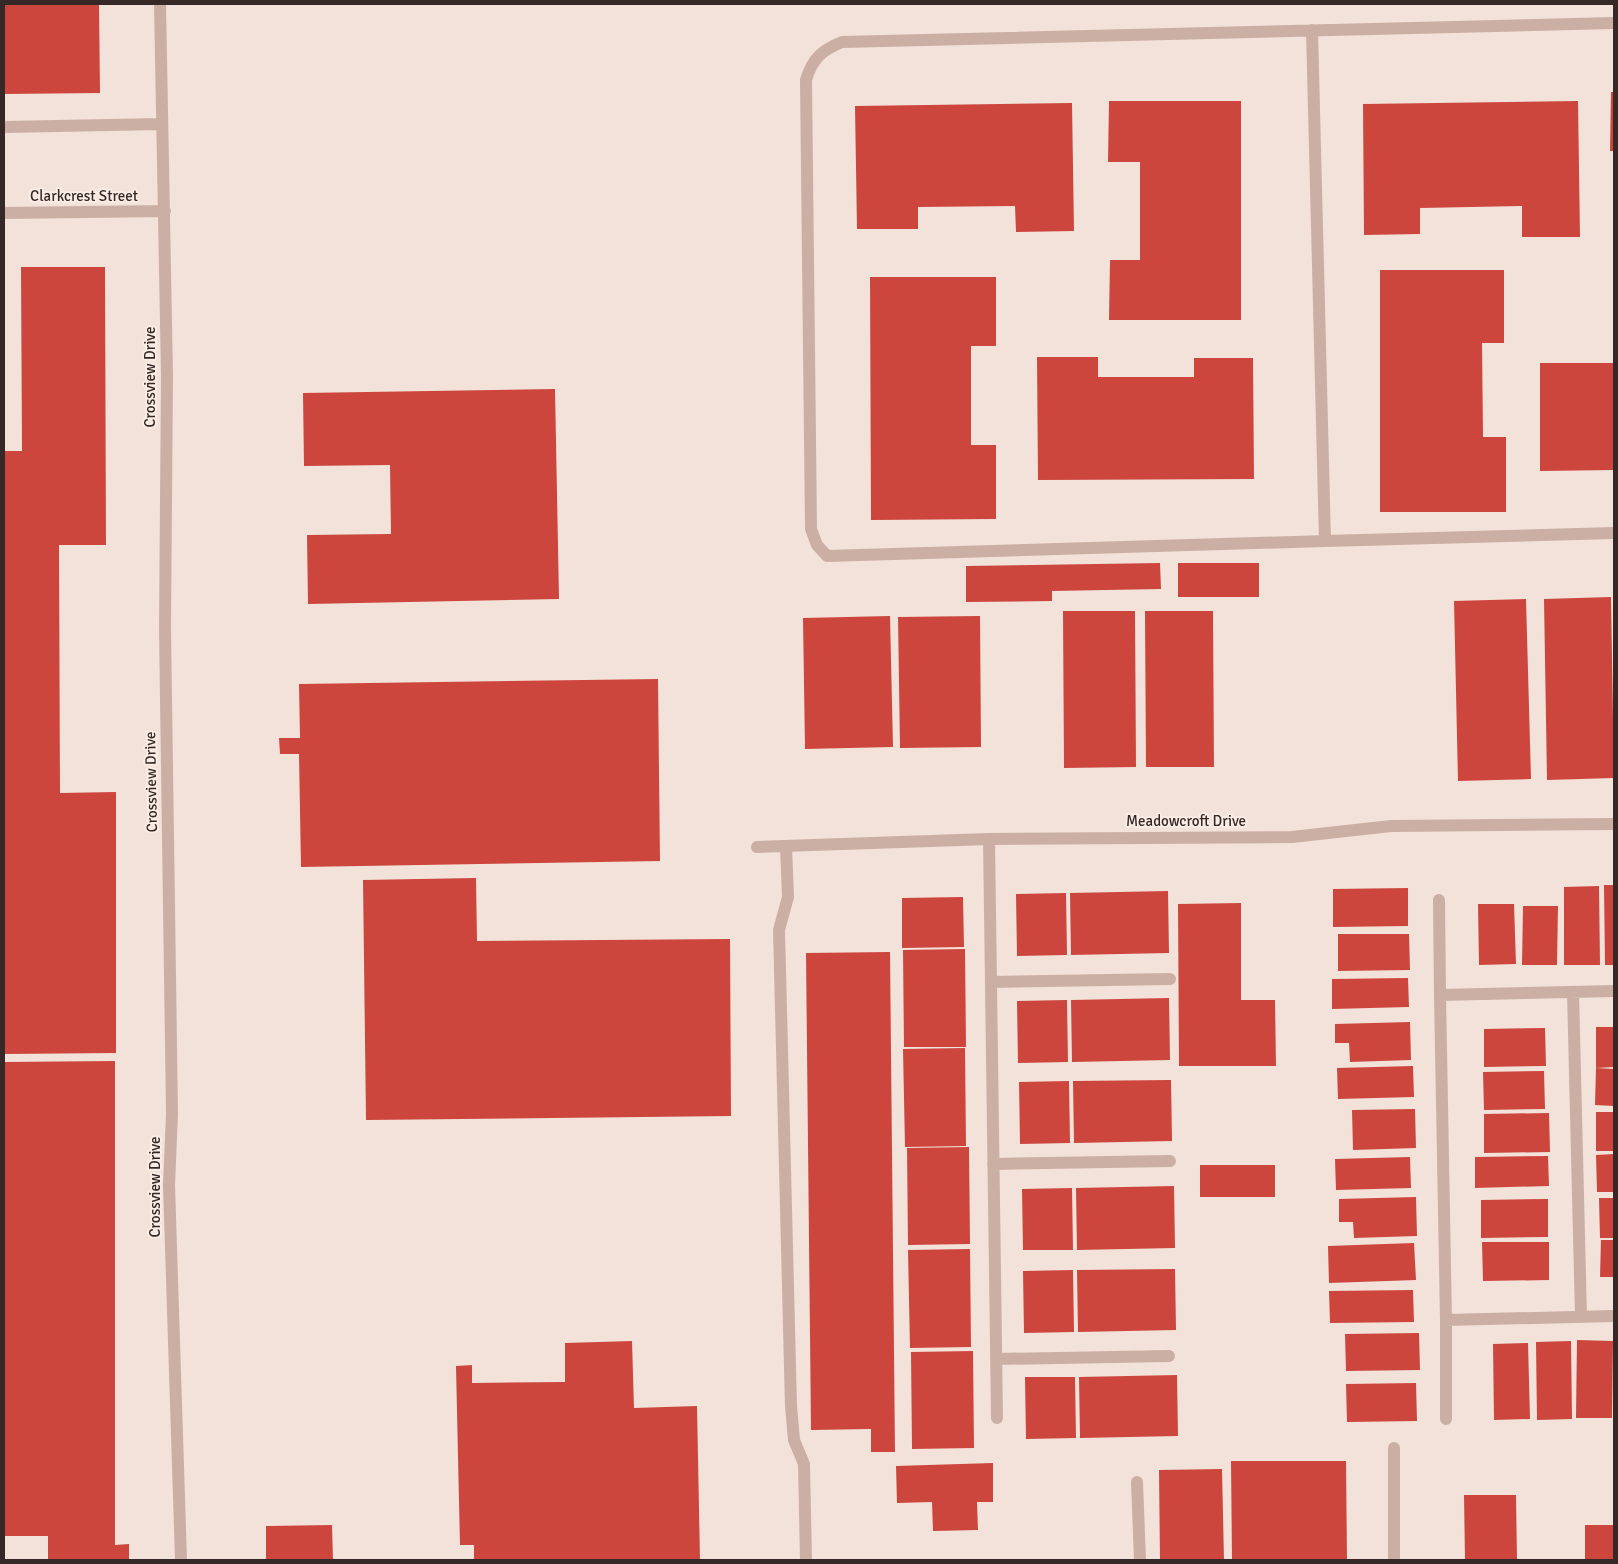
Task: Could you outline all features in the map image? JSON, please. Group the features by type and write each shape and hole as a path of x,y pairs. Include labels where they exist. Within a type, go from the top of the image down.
{"street":[{"name":"Crossview Drive","path":"160,4 167,376 165,629 172,1114 169,1185 181,1560"},
{"path":"1614,23 842,42 826,48 811,64 806,80 811,529 817,545 827,556 1614,533"},
{"path":"1312,30 1325,541"},
{"path":"4,127 162,124"},
{"name":"Clarkcrest Street","path":"4,213 165,211"},
{"name":"Meadowcroft Drive","path":"757,847 989,839 1292,837 1391,826 1614,824"},
{"path":"989,839 997,1418"},
{"path":"786,846 788,897 779,930 791,1406 794,1440 804,1464 806,1560"},
{"path":"1439,900 1446,1419"},
{"path":"991,982 1170,979"},
{"path":"1440,995 1614,991"},
{"path":"1573,992 1581,1317"},
{"path":"994,1164 1170,1161"},
{"path":"1446,1320 1614,1316"},
{"path":"996,1359 1169,1356"},
{"path":"1394,1448 1394,1560"},
{"path":"1138,1482 1140,1560"}],"building":[{"path":"4,4 99,4 100,93 4,94"},
{"path":"1611,92 1614,92 1614,151 1610,151"},
{"path":"1109,101 1241,101 1241,320 1109,320 1110,260 1140,260 1140,162 1108,162"},
{"path":"1578,101 1580,237 1522,237 1522,206 1420,208 1420,234 1364,235 1363,104"},
{"path":"1072,103 1074,231 1016,232 1015,206 918,207 918,229 857,229 855,106"},
{"path":"21,267 105,267 106,545 59,545 60,793 116,792 116,1053 4,1054 4,451 22,451"},
{"path":"1380,270 1504,270 1504,343 1482,343 1483,437 1506,437 1506,512 1380,512"},
{"path":"870,277 996,277 996,346 971,346 971,445 996,445 996,519 871,520"},
{"path":"1037,357 1098,357 1098,377 1194,377 1194,358 1253,358 1254,479 1038,480"},
{"path":"1540,363 1614,363 1614,470 1540,471"},
{"path":"555,389 559,599 308,604 307,535 391,534 390,465 304,466 303,393"},
{"path":"1160,563 1161,589 1052,591 1052,601 966,602 966,566"},
{"path":"1178,563 1259,563 1259,597 1178,597"},
{"path":"1611,597 1614,778 1547,780 1544,599"},
{"path":"1526,599 1531,779 1458,781 1454,601"},
{"path":"1063,611 1135,611 1136,767 1064,768"},
{"path":"1145,611 1213,611 1214,767 1146,767"},
{"path":"890,616 893,747 805,749 803,618"},
{"path":"980,616 981,747 900,748 898,617"},
{"path":"658,679 660,861 301,867 299,754 280,754 279,738 300,738 299,684"},
{"path":"476,878 477,941 730,939 731,1116 366,1120 363,880"},
{"path":"1604,885 1614,885 1614,965 1605,965"},
{"path":"1599,886 1600,965 1564,965 1564,887"},
{"path":"1408,888 1408,926 1333,927 1333,889"},
{"path":"1168,891 1169,953 1071,955 1070,893"},
{"path":"1066,893 1067,955 1017,956 1016,894"},
{"path":"963,897 964,947 902,948 902,898"},
{"path":"1241,903 1241,1000 1275,1000 1276,1066 1179,1066 1178,904"},
{"path":"1478,904 1514,904 1516,964 1479,965"},
{"path":"1523,906 1558,906 1557,965 1522,965"},
{"path":"1338,934 1409,934 1410,970 1338,971"},
{"path":"965,949 966,1047 904,1047 903,950"},
{"path":"890,952 895,1452 871,1452 871,1429 811,1430 806,953"},
{"path":"1408,978 1409,1007 1332,1009 1332,979"},
{"path":"1169,998 1170,1060 1072,1062 1071,1000"},
{"path":"1067,1000 1068,1062 1018,1063 1017,1001"},
{"path":"1410,1022 1411,1060 1350,1062 1349,1043 1335,1043 1335,1024"},
{"path":"1596,1027 1614,1027 1614,1067 1596,1068"},
{"path":"1545,1028 1546,1066 1484,1067 1484,1029"},
{"path":"965,1048 966,1146 905,1147 903,1049"},
{"path":"115,1061 115,1545 129,1544 129,1560 48,1560 48,1536 4,1536 4,1062"},
{"path":"1413,1066 1414,1097 1338,1099 1337,1068"},
{"path":"1596,1068 1614,1069 1614,1106 1595,1105"},
{"path":"1544,1071 1545,1109 1484,1110 1483,1072"},
{"path":"1171,1080 1172,1141 1074,1143 1073,1081"},
{"path":"1069,1081 1070,1143 1020,1144 1019,1082"},
{"path":"1415,1109 1416,1148 1353,1150 1352,1110"},
{"path":"1596,1112 1614,1112 1614,1151 1596,1151"},
{"path":"1549,1113 1550,1152 1484,1153 1484,1114"},
{"path":"969,1147 970,1244 908,1245 907,1148"},
{"path":"1614,1154 1614,1192 1597,1192 1596,1155"},
{"path":"1548,1156 1549,1186 1475,1188 1475,1157"},
{"path":"1410,1157 1411,1188 1336,1190 1335,1159"},
{"path":"1200,1165 1275,1165 1275,1197 1200,1197"},
{"path":"1174,1186 1175,1248 1077,1250 1076,1188"},
{"path":"1072,1188 1073,1250 1023,1250 1022,1189"},
{"path":"1416,1197 1417,1236 1354,1238 1353,1222 1339,1222 1339,1199"},
{"path":"1599,1198 1614,1198 1614,1238 1600,1238"},
{"path":"1548,1199 1548,1237 1481,1238 1481,1200"},
{"path":"1601,1240 1614,1240 1614,1277 1600,1277"},
{"path":"1482,1242 1549,1242 1549,1280 1483,1281"},
{"path":"1414,1243 1416,1280 1329,1283 1328,1246"},
{"path":"970,1249 971,1347 910,1348 908,1250"},
{"path":"1175,1269 1176,1330 1078,1332 1077,1270"},
{"path":"1073,1270 1074,1332 1024,1333 1023,1271"},
{"path":"1413,1290 1414,1322 1330,1323 1329,1291"},
{"path":"1419,1333 1420,1370 1346,1371 1345,1334"},
{"path":"1577,1340 1613,1341 1612,1418 1576,1418"},
{"path":"632,1341 634,1408 697,1406 700,1560 474,1560 474,1545 460,1545 456,1366 472,1365 472,1383 565,1382 565,1343"},
{"path":"1571,1341 1572,1419 1537,1420 1536,1342"},
{"path":"1528,1343 1530,1419 1494,1420 1493,1344"},
{"path":"973,1351 974,1448 912,1449 911,1352"},
{"path":"1177,1375 1178,1436 1080,1438 1079,1377"},
{"path":"1025,1377 1075,1377 1076,1438 1026,1439"},
{"path":"1416,1383 1417,1421 1347,1422 1346,1384"},
{"path":"1231,1461 1346,1461 1347,1560 1232,1560"},
{"path":"993,1463 993,1502 977,1502 978,1530 933,1531 932,1502 897,1503 896,1466"},
{"path":"1222,1469 1224,1560 1160,1560 1159,1470"},
{"path":"1464,1495 1516,1495 1517,1560 1465,1560"},
{"path":"332,1525 333,1560 266,1560 266,1526"},
{"path":"1585,1525 1614,1525 1614,1560 1585,1560"}]}
